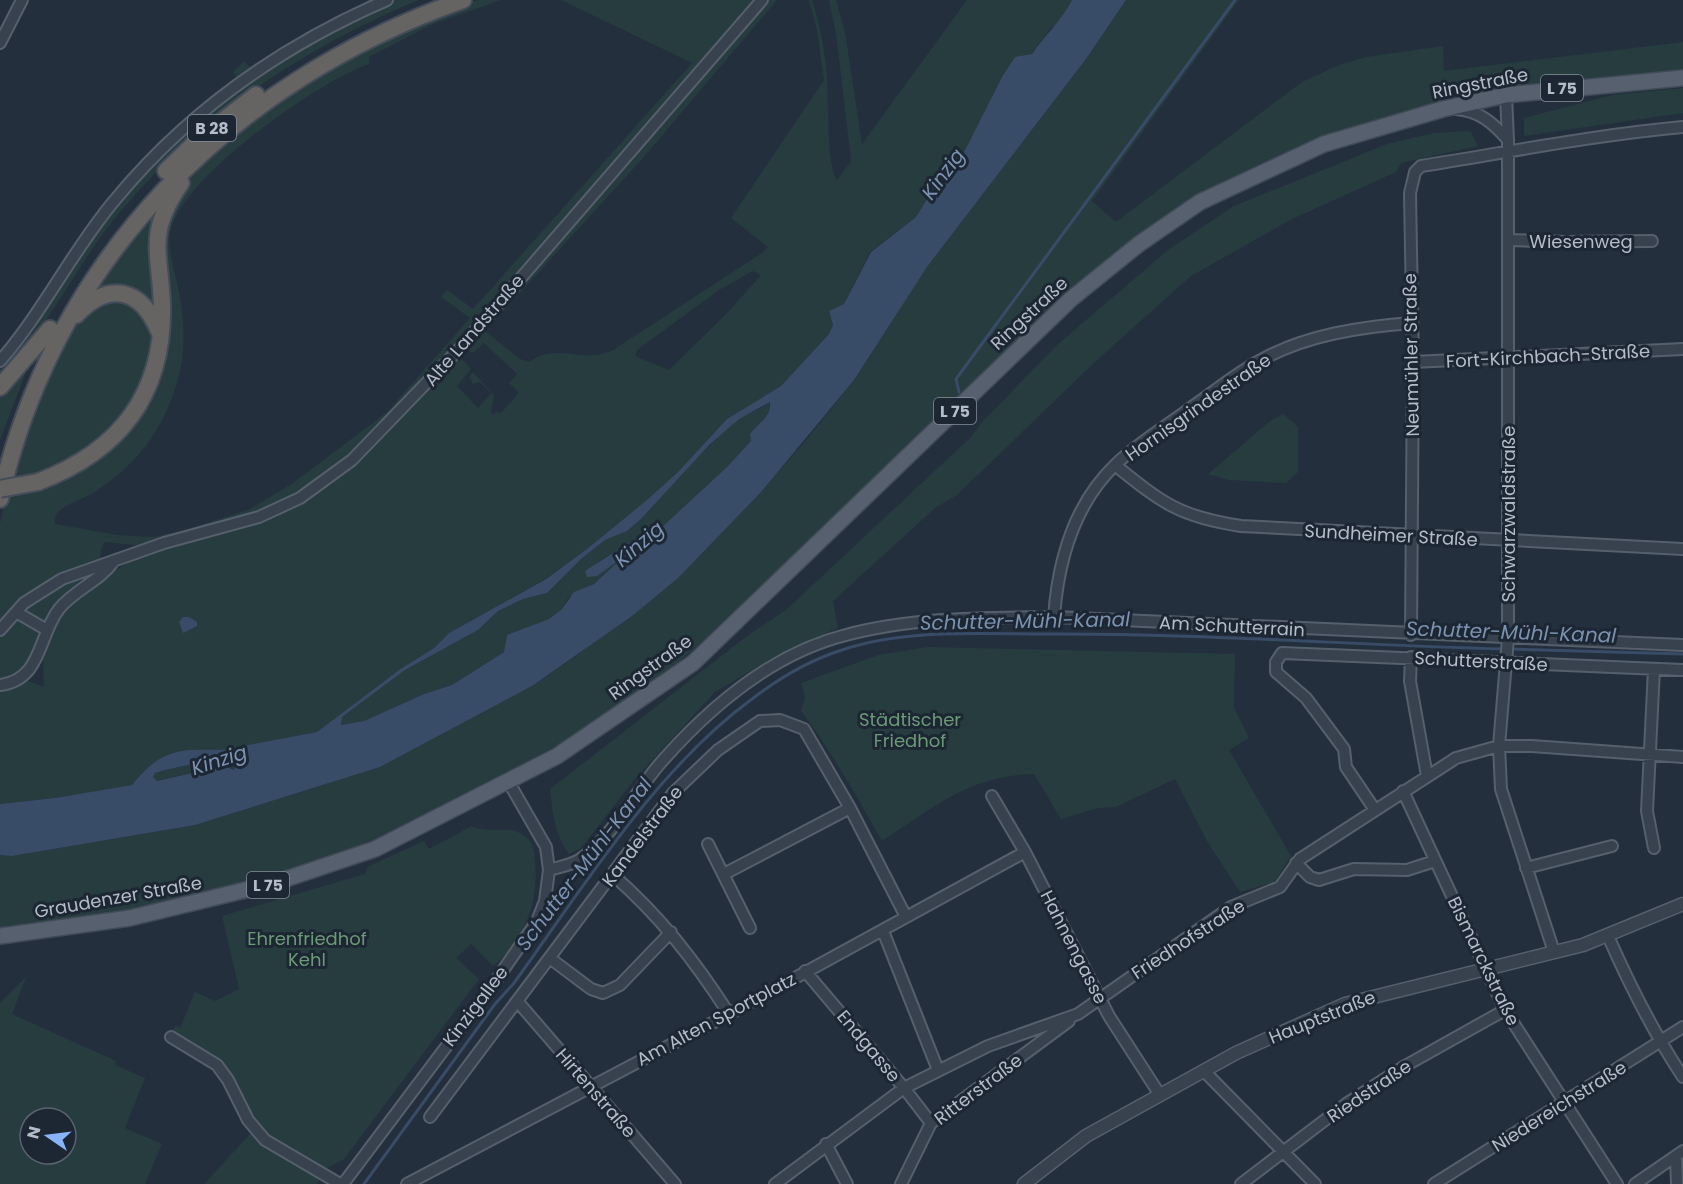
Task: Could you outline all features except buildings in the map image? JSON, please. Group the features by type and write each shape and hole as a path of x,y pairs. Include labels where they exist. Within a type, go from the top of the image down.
{"highway":[{"name":"B 28","path":"0,457 18,402 50,329 108,239 158,180 198,140 232,112 291,70 365,30 437,0"},
{"name":"B 28","path":"0,499 23,418 42,371 104,262 141,214 211,144 296,80 371,39 463,0"},
{"path":"0,489 38,482 82,462 108,443 136,410 155,371 161,335 162,305 156,242 161,218 182,180 211,144"},
{"path":"73,316 99,296 110,293 127,294 147,307 161,335"},
{"path":"0,387 50,329"}],"main road":[{"name":"Ringstraße","path":"508,782 557,756 693,663 1043,326 1139,244 1200,202 1289,158 1380,126 1443,109 1506,95 1683,78"},
{"name":"Graudenzer Straße","path":"0,936 140,916 274,883 375,849 508,782"}],"street":[{"path":"0,44 22,0"},
{"path":"0,361 19,338 113,201 153,157 198,115 271,59 348,17 387,0"},
{"name":"Alte Landstraße","path":"0,630 37,592 62,579 165,542 259,517 300,498 352,460 461,347 762,0"},
{"name":"Schwarzwaldstraße","path":"1506,95 1509,240 1508,641 1499,746 1504,805 1554,952"},
{"path":"1443,109 1467,110 1485,117 1508,140"},
{"name":"Neumühler Straße","path":"1411,635 1413,362 1410,193 1415,172 1421,166 1508,153 1561,141 1683,127"},
{"name":"Wiesenweg","path":"1509,240 1566,243 1652,241"},
{"name":"Hornisgrindestraße","path":"1054,617 1059,573 1071,534 1099,484 1115,465 1137,446 1260,360 1322,337 1378,325 1411,322"},
{"name":"Fort-Kirchbach-Straße","path":"1413,362 1683,349"},
{"name":"Sundheimer Straße","path":"1115,465 1156,497 1195,518 1266,529 1683,549"},
{"path":"0,685 19,679 33,665 59,608 115,561"},
{"path":"16,612 47,630"},
{"name":"Am Schutterrain","path":"549,870 577,861 593,850 663,759 726,697 799,653 845,635 904,624 960,619 1054,617 1508,641 1683,645"},
{"name":"Schutterstraße","path":"1375,810 1346,767 1344,749 1306,698 1276,672 1276,662 1286,652 1507,659 1683,670"},
{"path":"1411,657 1410,681 1427,776"},
{"path":"1654,669 1647,812 1654,848"},
{"name":"Kandelstraße","path":"430,1117 683,782 718,750 760,721 780,720 804,729 850,808 905,915"},
{"name":"Friedhofstraße","path":"775,1184 904,1088 988,1046 1078,1014 1231,907 1280,887 1296,863 1456,758 1499,746 1532,746 1683,757"},
{"name":"Kinzigallee","path":"171,1037 217,1065 228,1080 248,1120 266,1140 341,1184 526,938 545,901 549,870 543,839 508,782"},
{"name":"Bismarckstraße","path":"1403,791 1505,1010 1617,1184"},
{"name":"Hahnengasse","path":"992,796 1024,852 1109,1016 1160,1095"},
{"path":"724,874 850,808"},
{"path":"708,844 750,928"},
{"path":"1526,868 1612,846"},
{"name":"Am Alten Sportplatz","path":"407,1184 729,1014 883,931 905,915 1024,852"},
{"path":"1296,863 1310,877 1319,880 1354,868 1407,870 1435,861"},
{"path":"613,875 671,932 698,966 729,1014"},
{"name":"Hauptstraße","path":"1024,1184 1076,1142 1236,1053 1345,1004 1554,952 1608,936 1683,904"},
{"path":"883,931 938,1070"},
{"path":"550,959 591,989 603,993 620,985 671,932"},
{"path":"1608,936 1629,984 1659,1042 1683,1077"},
{"name":"Endgasse","path":"805,971 931,1123"},
{"name":"Hirtenstraße","path":"518,1002 675,1184"},
{"name":"Riedstraße","path":"1241,1184 1346,1104 1405,1066 1505,1010"},
{"name":"Ritterstraße","path":"901,1184 931,1123 1078,1014"},
{"name":"Niedereichstraße","path":"1434,1184 1683,1027"},
{"path":"1204,1071 1282,1154 1315,1184"},
{"path":"826,1144 847,1184"},
{"path":"1635,1184 1679,1154"},
{"path":"1677,1184 1679,1154"}],"green space":[{"path":"389,0 419,0 374,20 287,68 247,95 171,157 105,231 40,329 0,379 0,362 77,252 154,158 240,82 233,72 244,61 255,71"},
{"path":"478,0 501,0 431,25 369,57 369,64 318,90 253,135 197,187 179,212 170,234 184,341 180,374 168,407 154,434 132,462 95,492 59,511 55,524 117,535 152,537 182,531 250,509 293,483 387,412 470,318 441,297 447,290 473,309 692,63 561,0 777,0 643,158 485,331 520,359 529,362 550,353 591,355 613,350 768,247 731,218 824,80 817,30 809,0 812,0 815,9 823,48 827,78 831,160 837,180 851,161 836,33 829,0 836,0 845,32 862,144 967,0 1072,0 1062,19 1050,29 1031,54 1002,77 960,160 938,181 916,217 870,252 844,304 829,311 833,325 829,334 781,386 727,419 678,472 587,549 545,579 449,633 434,648 396,672 317,732 242,746 241,749 181,751 157,760 133,785 55,798 0,804 0,523 6,495 72,475 153,388 164,229 183,187 191,178 231,136 296,86 440,13","holes":["753,271 761,275 729,311 669,370 635,356 637,350 719,290","484,343 517,374 509,383 519,393 500,414 496,411 494,415 491,413 494,395 473,372 469,377 473,384 480,382 491,393 478,408 457,386 471,369 456,353 461,347 473,353","105,542 152,547 103,578 100,559","32,656 43,656 44,687 23,679"]},
{"path":"1126,0 1239,0 1092,201 1116,222 1302,82 1339,65 1366,57 1443,46 1444,71 1683,42 1683,71 1560,80 1469,94 1348,130 1145,235 739,611 659,678 560,744 367,845 233,889 153,908 0,929 0,855 12,856 195,825 380,767 532,686 580,653 762,491 806,440 854,380 927,267 1086,59"},
{"path":"1683,88 1683,113 1524,136 1524,118 1612,95"},
{"path":"1471,132 1478,146 1401,163 1396,172 1290,220 1191,276 1096,361 957,495 935,508 833,601 838,628 769,660 715,692 634,780 581,848 569,854 557,831 550,789 747,636 786,610 971,437 983,421 1058,344 1168,250 1234,206 1387,144 1434,133"},
{"path":"153,216 149,246 158,318 149,302 94,293 107,267"},
{"path":"110,299 137,306 151,330 150,354 141,383 120,419 84,454 50,472 10,481 43,392 68,337 78,320"},
{"path":"28,367 0,440 0,393"},
{"path":"770,402 766,416 750,434 751,441 727,467 662,527 636,538 598,562 627,553 594,584 568,598 562,609 549,619 507,635 504,652 452,685 424,694 364,721 341,725 342,717 405,670 478,630 498,611 523,599 547,593 581,559 605,540 627,531 640,520 699,456 737,420"},
{"path":"1283,414 1298,427 1298,472 1286,483 1228,480 1208,474 1270,421"},
{"name":"Städtischer Friedhof","path":"928,647 1235,654 1234,708 1249,738 1229,750 1291,856 1275,882 1240,892 1207,841 1175,779 1116,807 1098,808 1061,819 1034,774 1011,776 971,787 953,796 882,841 854,791 801,711 805,697 801,683 878,655"},
{"path":"230,756 237,762 234,770 223,766 156,781 153,777 155,773 165,770"},
{"name":"Ehrenfriedhof Kehl","path":"472,826 485,830 505,829 519,832 528,838 533,846 535,889 528,918 514,945 493,966 471,944 456,958 479,979 344,1159 326,1169 317,1184 204,1184 251,1133 214,1067 169,1040 175,1026 180,1028 195,992 215,1001 239,989 222,916 365,874 367,867 424,841 429,849"},
{"path":"26,977 12,1014 116,1061 115,1065 145,1078 125,1128 162,1144 145,1184 0,1184 0,1003"}],"water":[{"name":"Kinzig","path":"1072,0 1126,0 1086,59 927,267 854,380 762,491 678,578 632,616 532,686 380,767 195,825 12,856 0,855 0,804 55,798 132,785 145,770 157,761 180,751 241,749 242,746 317,732 399,670 434,648 449,633 546,579 587,549 678,472 727,419 781,386 829,334 833,325 829,311 844,304 871,252 916,217 938,181 960,160 1002,77 1015,57 1032,54","holes":["770,402 766,417 750,434 751,441 727,467 662,527 636,538 585,571 587,577 597,576 622,558 594,584 574,592 562,609 549,619 507,635 504,652 452,685 424,694 364,721 341,725 342,717 405,670 478,630 498,611 523,599 547,593 581,559 605,540 627,531 640,520 709,445 739,419","230,756 237,762 234,770 223,766 157,781 153,777 155,773 165,770"]},
{"path":"183,617 189,617 197,622 197,626 183,633 179,622"}],"waterway":[{"path":"959,392 956,379 1235,0"},
{"name":"Schutter-Mühl-Kanal","path":"364,1184 495,1004 514,983 594,870 653,795 717,727 773,684 818,659 866,643 940,634 1157,635 1504,649"},
{"name":"Schutter-Mühl-Kanal","path":"1511,649 1683,654"}]}
